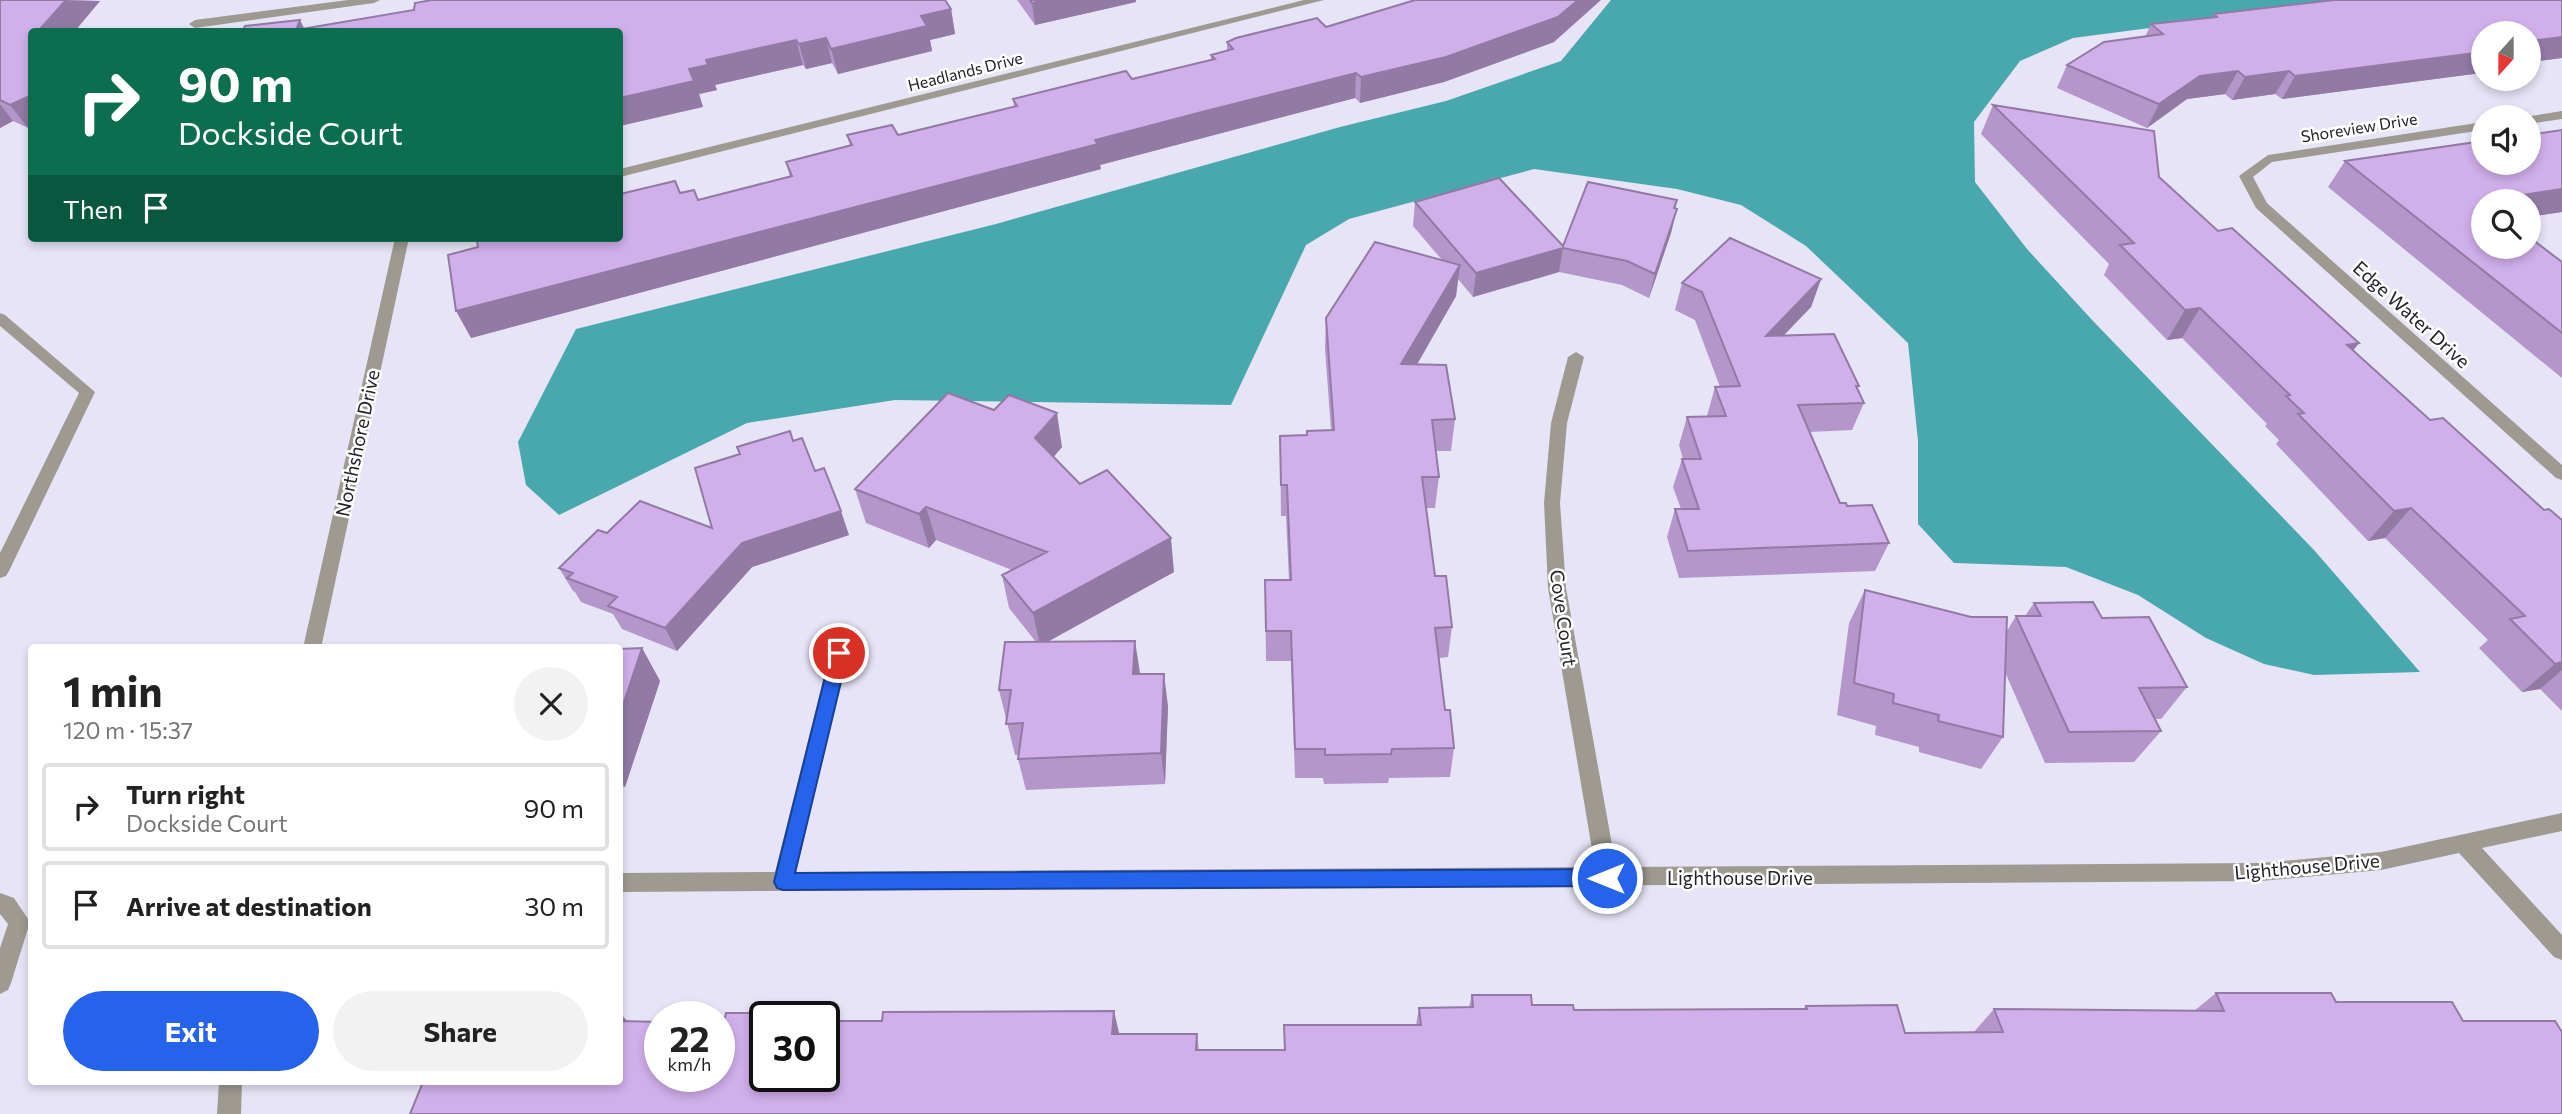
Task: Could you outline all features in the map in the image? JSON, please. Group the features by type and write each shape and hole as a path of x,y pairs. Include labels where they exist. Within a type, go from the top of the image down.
{"street":[{"path":"195,24 374,0"},
{"name":"Headlands Drive","path":"623,172 1318,0"},
{"path":"2541,118 2562,115"},
{"name":"Shoreview Drive","path":"2246,176 2268,159 2471,128"},
{"name":"Edge Water Drive","path":"2246,176 2261,205 2562,474"},
{"name":"Northshore Drive","path":"313,644 401,242"},
{"path":"0,318 87,392 0,571"},
{"name":"Cove Court","path":"1576,357 1559,423 1552,503 1554,539 1557,588 1607,878"},
{"path":"783,882 839,653"},
{"name":"Lighthouse Drive","path":"623,883 2261,873 2381,861 2562,822"},
{"path":"2465,845 2562,950"},
{"path":"0,903 6,905 19,922 0,983"},
{"path":"229,1114 231,1085"}],"shaded area":[{"path":"1611,0 2365,0 2073,38 2020,61 1974,122 1975,182 2027,249 2314,550 2420,672 2314,675 2264,664 2206,638 2138,595 2066,567 1954,563 1918,524 1918,441 1908,343 1806,246 1741,205 1677,189 1534,169 1349,219 1306,245 1231,405 895,400 747,423 559,515 526,485 518,442 576,329 996,224 1340,127 1446,101 1561,61"}],"building":[{"path":"0,0 66,0 41,28 28,28 28,97 10,105 0,100"},
{"path":"432,0 945,0 951,9 921,16 927,26 831,49 826,38 799,44 796,40 706,60 708,65 689,69 694,81 623,97 623,28 308,28 414,10 415,3"},
{"path":"1415,0 1578,0 1558,17 1446,57 1361,77 1356,73 1202,112 1095,140 1098,144 456,311 448,255 478,247 477,242 623,242 623,193 675,181 680,193 694,190 698,200 792,176 786,162 852,145 847,135 892,125 898,135 1017,106 1013,99 1126,71 1132,79 1215,59 1211,55 1233,49 1227,42 1236,38 1317,18 1326,27"},
{"path":"2334,0 2562,0 2562,37 2541,40 2541,21 2471,21 2471,54 2295,76 2289,71 2245,77 2238,71 2200,76 2159,104 2067,65 2104,42 2163,34 2151,24 2217,17 2214,14"},
{"path":"300,20 297,28 244,28 245,26"},
{"path":"1993,105 2154,131 2159,177 2218,231 2232,228 2359,343 2347,345 2430,420 2443,418 2544,510 2549,509 2562,520 2562,662 2555,664 2510,619 2525,616 2411,508 2394,511 2298,414 2304,413 2286,396 2290,395 2200,308 2185,310 2120,245 2134,243"},
{"path":"2562,130 2562,189 2541,192 2541,189 2471,189 2471,259 2541,259 2541,246 2562,262 2562,333 2345,161 2471,143 2471,175 2541,175 2541,133"},
{"path":"1499,178 1563,246 1588,182 1677,200 1674,208 1677,209 1655,274 1627,261 1563,248 1476,273 1415,202"},
{"path":"1730,238 1821,279 1766,336 1834,334 1859,386 1856,386 1864,403 1798,405 1840,503 1846,503 1847,506 1872,505 1889,543 1688,551 1675,509 1699,509 1682,459 1701,459 1687,417 1726,416 1715,387 1740,386 1702,292 1682,283"},
{"path":"1375,242 1460,265 1401,364 1446,365 1455,419 1432,420 1439,477 1422,477 1435,576 1446,576 1452,627 1435,628 1445,710 1450,710 1454,748 1392,749 1391,754 1325,755 1325,749 1295,749 1291,631 1266,631 1265,580 1291,580 1287,485 1281,485 1280,436 1334,430 1326,318"},
{"path":"948,393 994,410 1009,395 1057,413 1035,438 1080,484 1107,470 1171,538 1033,613 1002,575 1047,552 926,507 919,514 855,489"},
{"path":"790,431 793,441 802,438 815,471 824,468 841,511 742,543 665,628 608,606 617,597 567,578 573,573 559,568 598,530 607,533 640,501 712,528 695,468 740,454 737,447"},
{"path":"1865,590 1971,617 2007,617 2003,737 1938,721 1939,715 1893,703 1894,694 1854,683"},
{"path":"2093,602 2102,618 2149,617 2187,687 2139,688 2161,731 2069,732 2016,616 2041,616 2034,603"},
{"path":"1135,641 1133,674 1164,674 1161,753 1018,759 1023,723 1006,724 1011,690 999,690 1005,642"},
{"path":"642,648 623,705 623,649"},
{"path":"2216,993 2331,993 2336,1002 2452,1002 2463,1021 2555,1021 2562,1032 2562,1114 410,1114 422,1085 623,1085 623,1021 644,1022 644,1092 735,1092 735,1013 749,1013 749,1092 840,1092 840,1021 882,1021 883,1012 1114,1011 1112,1034 1197,1034 1196,1050 1285,1050 1284,1025 1421,1025 1419,1008 1473,1007 1472,995 1531,995 1532,1005 1573,1005 1574,1010 1807,1009 1806,1006 1897,1005 1905,1033 2003,1032 1994,1009 2224,1011"}],"route":[{"path":"839,653 783,882 1607,878"}]}
